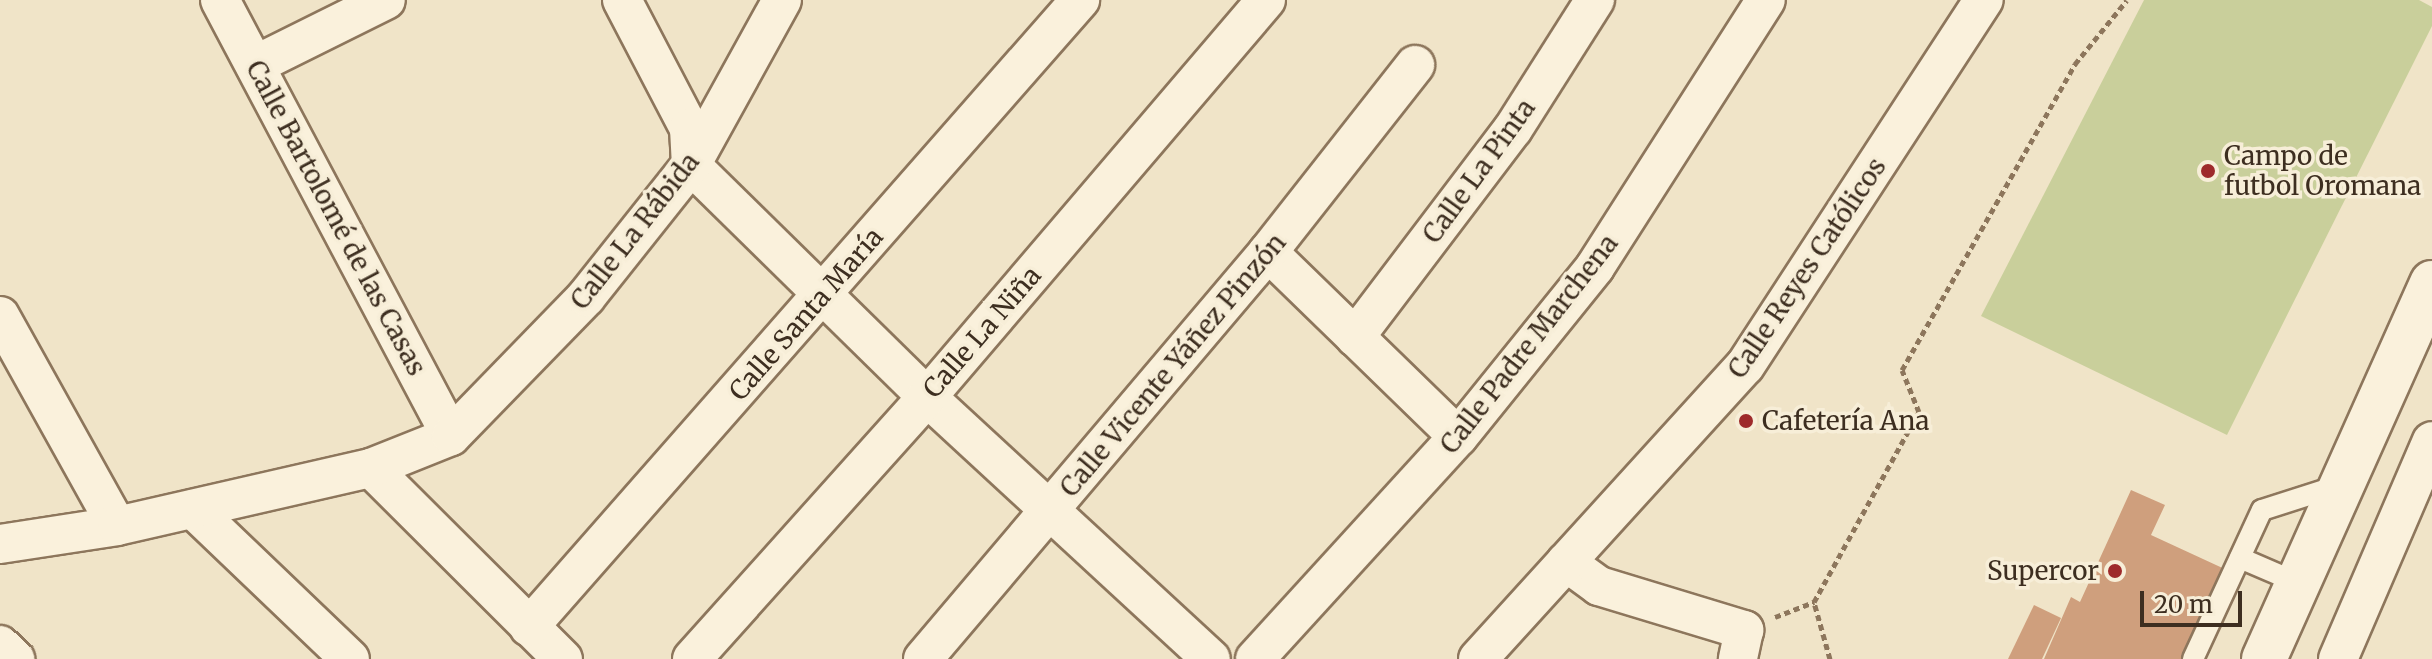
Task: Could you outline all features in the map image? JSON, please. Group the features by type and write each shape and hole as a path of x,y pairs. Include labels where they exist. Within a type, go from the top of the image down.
{"street":[{"name":"Calle Bartolomé de las Casas","path":"220,0 451,436"},
{"path":"255,65 386,0"},
{"path":"622,0 689,128 691,165 927,397 1211,659"},
{"name":"Calle La Rábida","path":"451,436 586,297 691,165 782,0"},
{"name":"Calle Santa María","path":"529,627 825,294 1080,0"},
{"name":"Calle La Niña","path":"692,659 927,397 1266,0"},
{"name":"Calle La Pinta","path":"1355,337 1513,129 1595,0"},
{"name":"Calle Padre Marchena","path":"1255,659 1458,437 1595,267 1766,0"},
{"name":"Calle Reyes Católicos","path":"1478,659 1745,366 1978,2"},
{"name":"Calle Vicente Yáñez Pinzón","path":"923,659 1268,252 1415,65"},
{"path":"1268,252 1458,437"},
{"path":"2264,659 2432,283"},
{"path":"0,316 117,526"},
{"path":"0,544 117,526 371,468 451,436"},
{"path":"2338,659 2432,441"},
{"path":"371,468 563,659"},
{"path":"193,509 350,659"},
{"path":"1566,562 1599,586 1741,644"},
{"path":"0,645 15,659"}],"lane":[{"path":"2193,659 2262,510 2343,484"},
{"path":"2240,558 2298,583"}],"path":[{"path":"1830,659 1814,602 1919,412 1902,370 2075,64 2127,0"}],"green space":[{"name":"Campo de futbol Oromana","path":"2144,0 2419,0 2432,7 2432,26 2227,435 1981,316"}],"building":[{"path":"2131,490 2165,505 2151,535 2229,571 2189,659 2044,659 2071,597 2080,602"},
{"path":"2034,605 2061,618 2042,659 2008,659"}],"place":[{"name":"Campo de futbol Oromana","path":"2208,171"},
{"name":"Cafetería Ana","path":"1746,421"},
{"name":"Supercor","path":"2115,571"}]}
